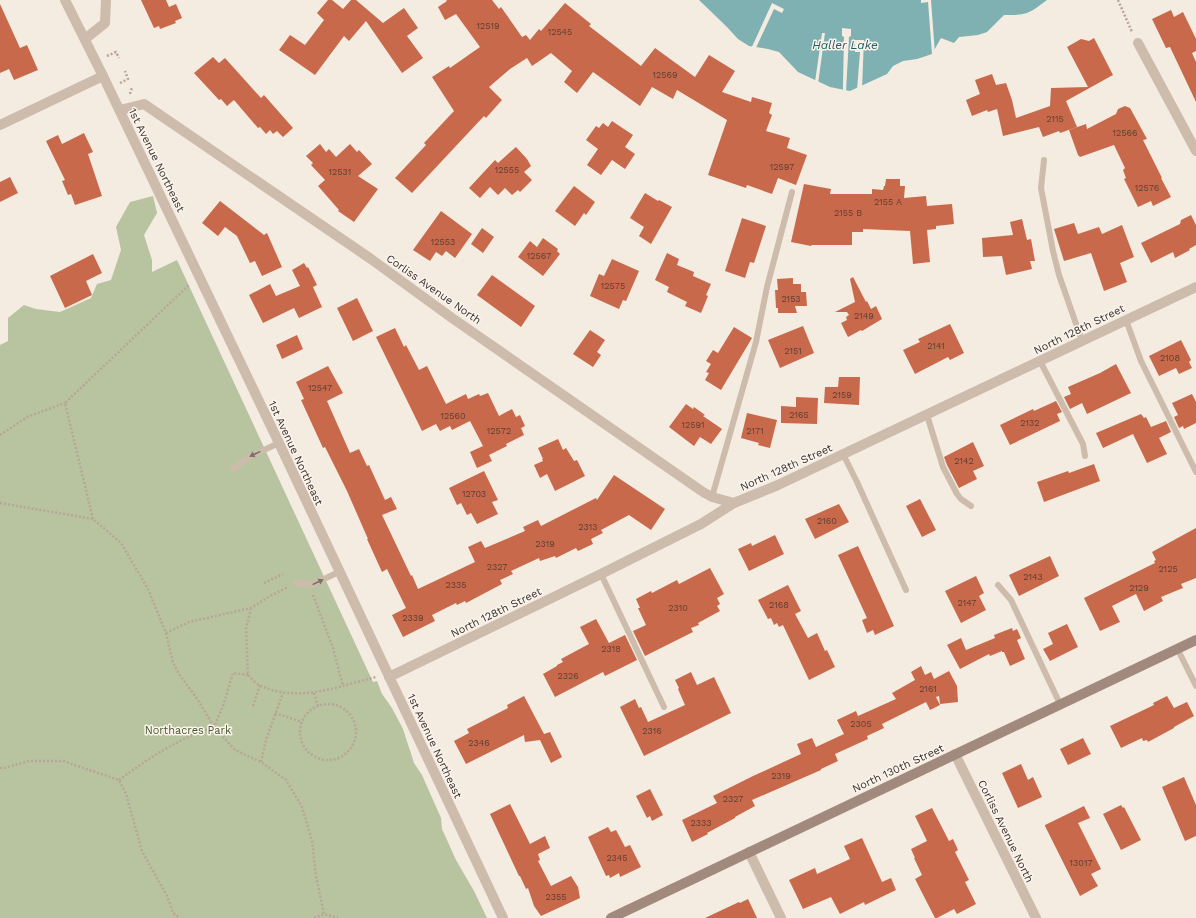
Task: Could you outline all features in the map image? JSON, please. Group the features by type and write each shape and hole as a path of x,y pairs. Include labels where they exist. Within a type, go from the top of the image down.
{"main road":[{"name":"North 130th Street","path":"611,918 1196,640"}],"street":[{"name":"1st Avenue Northeast","path":"65,0 120,110 279,443 503,918"},
{"path":"85,39 105,23 106,0"},
{"path":"1138,43 1196,151"},
{"path":"0,125 103,76"},
{"name":"Corliss Avenue North","path":"120,110 144,104 371,259 452,318 703,492 712,497 734,504"},
{"name":"North 128th Street","path":"389,677 602,574 701,524 734,504 928,415 1196,287"},
{"name":"Corliss Avenue North","path":"955,754 1036,918"},
{"path":"749,852 781,918"}],"lane":[{"path":"1044,160 1041,188 1053,251 1059,275 1082,341"},
{"path":"712,497 756,342 767,287 792,192"},
{"path":"1126,320 1141,361 1196,472"},
{"path":"1040,361 1083,444 1085,456"},
{"path":"928,415 943,467 956,494 971,506"},
{"path":"233,469 249,457 279,443"},
{"path":"843,454 906,590"},
{"path":"296,583 311,586 339,572"},
{"path":"602,574 664,707"},
{"path":"998,585 1011,600 1060,704"},
{"path":"1177,648 1196,686"}],"path":[{"path":"1118,0 1138,43"},
{"path":"107,56 116,52 119,58"},
{"path":"120,83 128,78 125,71"},
{"path":"129,94 132,87"},
{"path":"0,435 27,417 65,403 189,285"},
{"path":"65,403 93,519"},
{"path":"0,503 93,519 121,543 148,589 166,633 173,663 214,727 234,750 260,762 286,780 302,807 312,841 316,876 324,914"},
{"path":"264,583 283,574"},
{"path":"166,633 189,622 251,608 270,596 296,583"},
{"path":"311,586 333,648 343,686"},
{"path":"248,674 246,629 251,608"},
{"path":"214,727 223,706 233,673 248,674 260,685 283,693 314,693 378,676"},
{"path":"253,706 260,685"},
{"path":"260,762 266,740 283,693"},
{"path":"314,693 318,706"},
{"path":"327,704 337,705 345,709 355,724 356,733 354,741 350,749 335,759 317,757 304,746 300,727 302,722 310,711 318,706 327,704"},
{"path":"275,713 302,722"},
{"path":"119,780 168,746 200,731 214,727"},
{"path":"0,768 29,761 63,761 119,780 128,801 142,851 167,896 173,913 180,918"},
{"path":"171,918 173,913"},
{"path":"314,918 324,914 338,918"}],"green space":[{"name":"Northacres Park","path":"153,196 157,213 144,235 152,260 152,272 177,260 373,682 377,681 382,694 392,708 403,729 414,763 422,775 441,818 442,829 456,860 474,891 487,918 0,918 0,345 8,341 8,318 24,305 36,309 60,312 91,298 97,284 111,280 121,250 116,227 130,202"}],"water":[{"name":"Haller Lake","path":"699,0 1047,0 1027,13 1018,15 1004,15 987,32 978,35 959,37 954,43 941,38 932,54 917,59 903,61 893,66 887,74 850,91 830,87 798,72 779,52 749,46 738,39"}],"pier":[{"path":"921,0 931,0 935,54 932,54 928,2 921,3"},
{"path":"772,3 784,9 782,13 774,9 755,50 751,49"},
{"path":"842,28 851,29 851,36 849,37 846,92 843,91 844,37 842,36"},
{"path":"822,33 825,33 818,84 815,82"},
{"path":"855,40 864,40 862,88 857,90 860,52 855,52"}],"building":[{"path":"141,0 166,0 169,7 176,4 182,18 175,21 176,23 160,29 159,26 154,28"},
{"path":"328,0 332,0 343,9 351,0 356,0 383,23 404,8 418,28 407,36 423,58 402,73 366,21 349,41 344,36 315,75 279,50 290,35 305,45 324,20 317,13"},
{"path":"446,0 492,0 499,9 501,7 522,37 526,35 530,40 539,29 541,31 565,3 591,24 589,26 641,66 655,48 695,77 709,55 735,71 722,92 751,102 752,97 772,103 769,113 772,115 766,131 790,138 787,148 807,155 796,185 778,178 772,194 747,185 746,188 708,175 727,120 677,90 673,99 652,87 640,106 593,72 577,93 564,82 572,71 551,53 532,66 527,58 510,69 489,87 502,100 486,118 484,116 412,193 395,178 426,145 424,143 454,111 432,77 449,66 450,68 480,47 456,14 445,20 438,7 447,1"},
{"path":"0,4 20,48 27,45 38,70 14,80 9,69 0,73"},
{"path":"1171,10 1174,17 1183,12 1196,39 1196,51 1192,53 1196,62 1196,102 1170,47 1166,48 1152,19"},
{"path":"1094,38 1113,75 1066,101 1077,127 1060,133 1059,131 1043,137 1039,127 1003,136 997,109 988,112 987,110 972,116 966,100 980,94 975,80 992,74 996,85 1006,83 1016,118 1050,106 1051,88 1088,87 1067,47 1081,39 1089,41"},
{"path":"213,57 219,63 225,58 261,98 264,95 293,128 283,137 277,131 273,134 270,130 266,134 260,127 258,128 234,100 227,106 221,99 219,100 194,73"},
{"path":"1125,106 1130,108 1147,139 1143,140 1171,197 1153,206 1151,201 1138,207 1124,179 1126,178 1123,170 1125,168 1114,145 1080,157 1069,130 1086,124 1087,129 1116,114 1118,109"},
{"path":"612,121 633,135 625,147 635,154 625,169 612,160 601,175 587,165 598,149 586,140 596,126 599,128 603,123 608,127"},
{"path":"84,133 93,152 88,154 102,196 75,205 71,194 68,195 62,181 65,180 46,141 58,135 62,144"},
{"path":"320,144 326,152 329,149 336,157 350,144 357,152 359,150 372,164 358,176 378,189 354,222 338,211 339,210 318,186 325,180 311,165 313,163 306,156"},
{"path":"516,147 531,166 524,172 532,180 520,192 518,190 512,195 505,188 498,195 490,187 480,198 469,188 495,160 498,163"},
{"path":"10,177 18,193 0,202 0,182"},
{"path":"886,179 900,179 900,186 905,186 904,198 926,196 927,206 952,204 954,224 936,226 936,229 927,230 930,262 913,264 910,231 863,229 863,232 852,232 852,245 811,246 791,242 804,184 831,189 830,194 872,194 872,189 883,190"},
{"path":"574,186 595,202 586,215 584,213 575,226 555,211"},
{"path":"645,193 672,207 651,244 639,236 644,227 630,218"},
{"path":"220,201 264,235 267,233 282,267 262,276 255,261 250,263 237,236 225,227 218,236 202,223"},
{"path":"441,211 472,234 455,258 446,251 442,256 436,252 430,261 413,250"},
{"path":"1191,215 1196,225 1196,245 1175,258 1173,252 1151,263 1141,243 1180,224 1181,220"},
{"path":"742,218 766,226 754,263 750,262 745,278 725,271"},
{"path":"1022,219 1027,240 1031,239 1035,261 1030,261 1032,269 1006,275 1002,256 983,257 982,238 1013,235 1010,222"},
{"path":"1074,223 1078,234 1099,227 1102,234 1122,225 1134,257 1120,263 1127,282 1104,291 1091,253 1064,261 1054,229"},
{"path":"482,228 494,237 483,253 471,244"},
{"path":"543,238 558,249 557,251 560,254 543,276 518,257 530,241 537,247"},
{"path":"667,253 679,259 677,265 694,272 693,276 711,284 701,313 685,306 687,302 667,292 669,287 655,280"},
{"path":"93,254 102,273 86,281 92,295 65,308 50,276"},
{"path":"612,259 639,271 626,301 623,300 619,309 590,296 599,274 604,276"},
{"path":"304,263 307,268 308,267 317,285 313,287 322,307 299,318 294,308 263,323 249,295 270,284 276,296 300,286 292,270"},
{"path":"492,275 535,306 521,327 477,295"},
{"path":"853,277 866,302 867,301 871,309 876,306 882,319 862,331 861,330 848,337 841,323 847,320 846,317 849,315 847,312 835,312 855,302 850,279"},
{"path":"793,278 793,284 801,284 801,292 806,292 807,306 795,306 797,313 778,313 778,308 776,308 775,290 778,290 777,279"},
{"path":"357,298 373,331 353,341 337,308"},
{"path":"950,324 964,353 950,360 948,357 915,374 903,350 920,342 918,339"},
{"path":"803,326 814,353 780,368 768,340"},
{"path":"734,327 752,338 721,390 705,380 709,373 706,372 711,364 706,361 713,350 718,353"},
{"path":"395,328 404,347 406,345 419,370 427,366 446,404 466,394 468,399 479,394 480,396 488,393 499,416 512,409 516,417 520,415 525,426 521,428 524,435 489,455 492,461 477,468 470,452 483,446 470,421 452,430 450,426 440,431 436,424 422,431 376,337"},
{"path":"590,330 605,340 597,352 601,355 593,367 573,354"},
{"path":"297,335 303,349 282,359 276,345"},
{"path":"1181,340 1191,360 1189,362 1192,368 1179,374 1176,368 1159,376 1149,356"},
{"path":"1116,364 1131,393 1087,414 1082,403 1070,409 1064,397 1071,394 1068,387 1100,373"},
{"path":"328,366 343,393 327,401 350,453 359,449 367,466 369,465 385,500 391,497 397,509 382,515 418,589 475,562 468,547 481,541 485,548 525,531 523,527 538,520 541,526 596,498 597,500 614,475 665,509 651,530 629,515 601,530 603,533 591,539 593,544 578,551 576,548 556,558 555,556 540,561 539,558 511,571 513,574 500,580 502,584 466,603 465,601 457,605 456,603 432,615 435,621 403,637 392,615 406,608 387,569 382,572 347,491 325,447 323,448 301,400 304,399 296,382"},
{"path":"839,377 860,377 859,405 824,403 825,387 838,387"},
{"path":"1192,394 1196,402 1196,423 1184,429 1183,426 1179,428 1174,417 1178,415 1172,403"},
{"path":"796,397 818,398 817,424 781,423 781,406 796,407"},
{"path":"1056,401 1062,412 1057,414 1060,421 1010,445 1000,425 1033,409 1034,411"},
{"path":"686,404 693,409 694,407 705,415 703,416 722,429 711,444 700,437 694,446 669,427"},
{"path":"747,413 777,420 770,448 741,438"},
{"path":"1141,414 1144,418 1146,417 1151,427 1166,421 1171,432 1159,438 1167,454 1147,463 1133,434 1103,448 1096,433"},
{"path":"558,439 563,450 566,448 574,461 577,460 585,476 555,491 547,474 540,478 534,465 543,461 538,448"},
{"path":"973,442 984,466 973,471 977,479 959,488 944,457"},
{"path":"1094,464 1100,481 1044,502 1037,482"},
{"path":"484,471 498,500 492,502 498,514 477,524 471,513 467,515 461,503 457,505 449,488"},
{"path":"920,499 936,530 922,537 906,506"},
{"path":"839,504 849,522 815,539 805,519"},
{"path":"1196,528 1196,578 1181,584 1183,588 1161,597 1163,601 1144,611 1136,594 1112,606 1120,622 1100,631 1084,598 1155,563 1154,561 1156,560 1152,552"},
{"path":"775,535 784,554 749,571 738,549 751,543 752,546"},
{"path":"858,546 894,626 875,635 873,630 867,633 862,620 867,618 838,555"},
{"path":"1050,556 1059,576 1019,596 1009,575"},
{"path":"710,568 724,594 717,598 720,604 717,606 720,611 698,623 699,625 691,628 693,632 645,656 633,631 646,625 638,608 640,608 636,599 651,591 652,593 677,580 679,584"},
{"path":"976,576 984,593 979,596 986,610 961,623 945,591"},
{"path":"788,585 801,611 795,614 808,638 817,633 825,651 827,650 835,667 809,680 783,625 779,627 777,623 774,625 771,618 768,619 758,600"},
{"path":"596,619 609,643 625,635 637,660 605,676 603,672 555,697 543,674 563,662 561,659 589,644 580,627"},
{"path":"1067,624 1078,647 1050,661 1043,649 1053,644 1048,633"},
{"path":"1012,628 1013,631 1017,629 1021,638 1017,640 1025,659 1010,666 1004,652 1002,651 990,656 989,654 960,669 947,645 961,638 966,650 995,638 994,635"},
{"path":"921,666 925,675 931,672 934,679 949,671 957,686 958,702 940,704 939,696 936,697 940,705 930,710 926,702 882,724 884,728 867,736 868,739 835,754 838,761 752,800 755,806 692,842 682,820 717,803 713,796 801,754 797,744 812,738 816,747 844,734 837,720 856,711 858,716 896,699 892,693 915,680 911,672"},
{"path":"691,672 697,685 714,677 731,713 644,756 620,707 635,699 639,708 641,707 648,722 685,705 675,680"},
{"path":"524,696 544,734 550,732 562,757 551,763 540,740 525,742 524,735 466,764 454,741 469,733 467,729 508,708 507,705"},
{"path":"1167,696 1174,708 1187,702 1194,716 1148,742 1147,740 1143,741 1142,738 1121,748 1110,726 1154,705 1153,703"},
{"path":"1083,738 1091,754 1068,765 1060,749"},
{"path":"1021,764 1028,780 1033,777 1042,797 1018,808 1002,773"},
{"path":"1184,777 1196,805 1196,836 1185,841 1162,787"},
{"path":"650,789 663,815 652,821 650,816 647,818 636,796"},
{"path":"510,804 530,844 545,836 550,848 538,854 540,860 538,861 551,886 571,876 578,887 580,898 541,916 534,906 528,888 526,889 519,876 490,814"},
{"path":"1121,805 1123,808 1124,807 1141,840 1121,850 1103,814"},
{"path":"1084,806 1090,818 1078,823 1101,869 1091,874 1098,886 1080,896 1045,825"},
{"path":"932,808 949,841 953,839 958,850 955,852 969,880 965,882 976,904 957,914 954,909 937,918 935,918 915,879 922,875 911,849 927,841 915,816"},
{"path":"608,827 611,832 616,830 625,847 630,845 641,867 620,877 619,873 610,878 609,875 606,876 588,837"},
{"path":"862,838 882,882 891,878 896,890 865,905 864,902 840,914 831,897 803,909 789,880 815,868 817,874 850,859 844,846"},
{"path":"748,899 757,918 705,918 739,902 740,903"}]}
